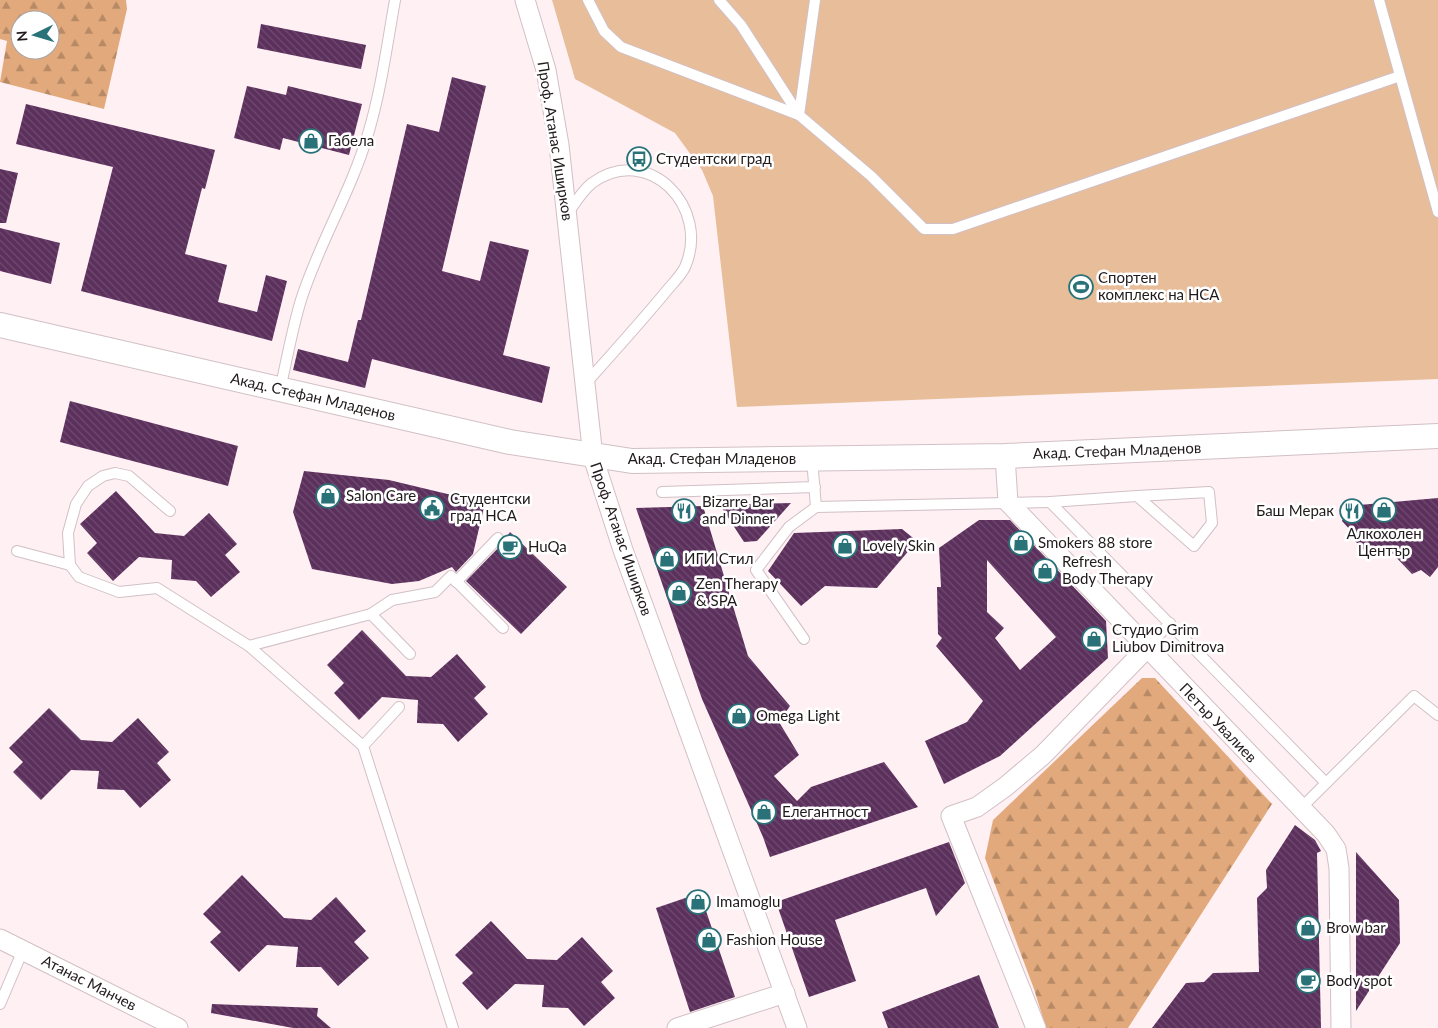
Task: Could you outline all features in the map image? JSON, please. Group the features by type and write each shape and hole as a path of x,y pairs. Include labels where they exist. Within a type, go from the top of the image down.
{"street":[{"name":"Проф. Атанас Иширков","path":"525,0 546,70 559,145 593,457 623,550 797,1028"},
{"name":"Акад. Стефан Младенов","path":"0,325 510,442 593,457 632,461 1005,456 1438,436"},
{"path":"1005,456 1008,502"},
{"name":"Петър Увалиев","path":"1008,502 1146,649 1326,834 1336,849 1339,868 1341,1028"},
{"path":"1036,1028 979,890 951,816 976,807 1005,788 1043,755 1146,649"},
{"name":"Атанас Манчев","path":"0,940 178,1028"},
{"path":"677,1028 785,993"}],"lane":[{"path":"280,390 301,301 320,251 349,190 368,134 395,0"},
{"path":"588,0 604,31 620,47 799,115"},
{"path":"719,0 746,32 799,115 871,176 924,229 953,229 1400,76"},
{"path":"799,115 815,0"},
{"path":"1379,0 1438,212"},
{"path":"567,214 591,184 621,171 640,172 660,178 674,190 685,206 692,234 685,267 586,383"},
{"path":"812,459 816,507"},
{"path":"170,511 129,476 115,473 103,476 88,486 76,504 68,533 70,565 79,577 119,592 156,588 249,646 363,746 453,1028"},
{"path":"662,492 815,487"},
{"path":"804,639 756,570 789,527 816,507 1050,502 1137,496 1209,492 1212,523 1194,546 1137,496"},
{"path":"1050,502 1170,622 1326,783"},
{"path":"456,582 498,538"},
{"path":"17,552 70,565"},
{"path":"249,646 371,614 392,600 435,592 451,576 503,628"},
{"path":"371,614 410,654"},
{"path":"1146,649 1170,622"},
{"path":"1301,808 1414,696 1438,715"},
{"path":"363,746 399,707"},
{"path":"0,1004 23,950"}],"shaded area":[{"name":"Спортен комплекс на НСА","path":"552,0 1438,0 1438,379 737,407 713,196 702,170 675,133 575,79"}],"green space":[{"path":"0,0 126,0 127,9 104,109 0,82 7,41 0,39"},
{"path":"1142,678 1155,678 1272,804 1128,1028 1046,1028 1034,989 985,858 993,820"}],"building":[{"path":"261,24 366,45 361,69 257,48"},
{"path":"452,77 486,86 442,271 480,281 490,241 529,250 503,355 550,367 542,403 372,359 365,388 293,370 298,349 348,362 358,320 361,320 407,124 439,132"},
{"path":"247,86 286,95 288,86 362,104 349,155 283,138 280,150 234,138"},
{"path":"26,104 215,150 205,189 202,188 185,254 227,265 218,302 257,312 266,275 287,281 272,341 81,291 113,167 16,144"},
{"path":"0,169 18,173 6,223 0,223"},
{"path":"0,228 60,243 51,284 0,271"},
{"path":"70,401 238,446 228,486 60,442"},
{"path":"304,471 389,480 485,503 473,554 456,572 452,567 419,581 392,584 312,569 293,512"},
{"path":"116,491 155,533 184,536 209,513 237,544 225,555 240,572 211,597 196,581 171,579 172,560 139,557 113,581 87,553 97,543 80,524"},
{"path":"1438,498 1438,567 1430,577 1421,570 1412,574 1390,551 1383,557 1371,545 1365,551 1349,535 1352,532 1342,521 1348,506"},
{"path":"791,503 757,541 744,542 720,505"},
{"path":"703,506 748,656 790,706 779,722 799,755 774,776 797,801 811,787 884,762 918,807 770,857 702,699 636,508"},
{"path":"979,520 1010,520 1106,621 1108,658 1000,756 944,784 925,741 967,722 983,701 936,646 942,638 938,634 937,587 941,587 939,548","holes":["987,560 1056,637 1020,670 995,638 1004,628 987,612"]},
{"path":"902,529 917,541 877,588 825,586 801,606 768,571 794,533"},
{"path":"510,532 567,587 521,634 466,581 503,543"},
{"path":"362,630 406,676 431,677 457,654 486,687 474,698 488,714 458,742 443,724 417,723 418,700 382,697 359,720 334,693 344,683 327,665"},
{"path":"49,708 81,740 112,742 138,718 169,752 157,763 171,780 140,808 124,790 97,789 99,771 71,770 41,800 13,772 23,762 9,748"},
{"path":"1295,825 1315,840 1321,851 1317,853 1321,1028 1152,1028 1186,983 1204,982 1213,973 1259,972 1257,898 1267,888 1266,870"},
{"path":"949,842 965,883 936,916 926,888 835,920 856,981 809,997 776,902"},
{"path":"1356,852 1399,900 1400,943 1356,1011"},
{"path":"242,875 284,918 311,920 336,897 366,931 354,942 369,958 338,986 321,967 296,967 298,947 267,945 239,972 210,942 221,932 203,914"},
{"path":"700,893 735,997 690,1012 656,908"},
{"path":"491,921 527,959 557,960 582,937 613,971 601,982 615,998 584,1026 568,1008 542,1007 544,985 515,984 487,1010 462,983 473,973 455,955"},
{"path":"979,975 999,1028 888,1028 882,1012"},
{"path":"212,1004 318,1008 317,1016 331,1028 293,1028 211,1013"}],"place":[{"name":"Габела","path":"311,141"},
{"name":"Студентски град","path":"639,159"},
{"name":"Спортен комплекс на НСА","path":"1081,287"},
{"name":"Salon Care","path":"328,496"},
{"name":"Студентски град НСА","path":"432,508"},
{"name":"Алкохолен Център","path":"1384,510"},
{"name":"Bizarre Bar and Dinner","path":"684,511"},
{"name":"Баш Мерак","path":"1352,511"},
{"name":"Smokers 88 store","path":"1021,543"},
{"name":"Lovely Skin","path":"845,546"},
{"name":"HuQa","path":"510,547"},
{"name":"ИГИ Стил","path":"667,559"},
{"name":"Refresh Body Therapy","path":"1045,571"},
{"name":"Zen Therapy & SPA","path":"679,593"},
{"name":"Студио Grim Liubov Dimitrova","path":"1094,639"},
{"name":"Omega Light","path":"739,716"},
{"name":"Елегантност","path":"764,812"},
{"name":"Imamoglu","path":"698,902"},
{"name":"Brow bar","path":"1308,928"},
{"name":"Fashion House","path":"709,940"},
{"name":"Body spot","path":"1308,981"}]}
